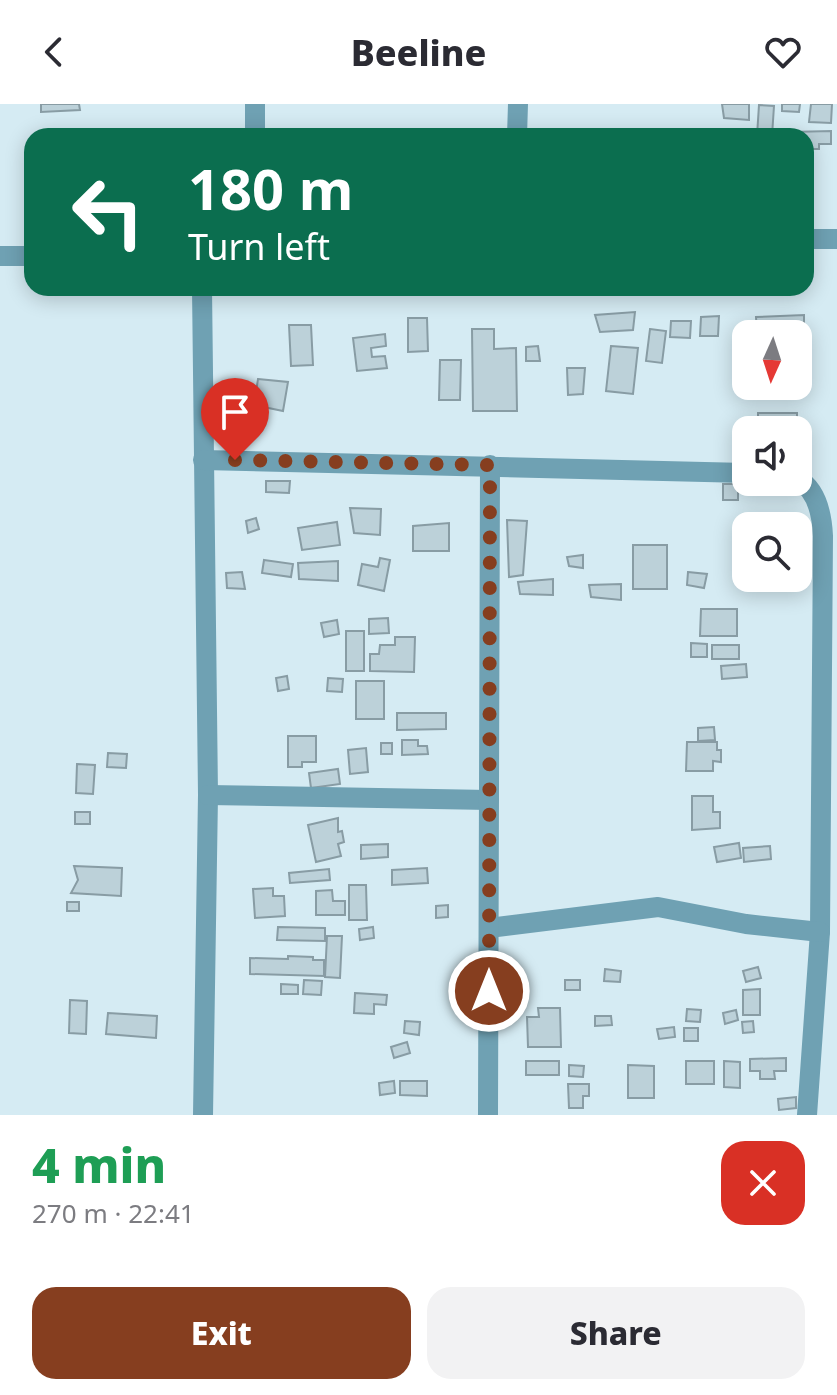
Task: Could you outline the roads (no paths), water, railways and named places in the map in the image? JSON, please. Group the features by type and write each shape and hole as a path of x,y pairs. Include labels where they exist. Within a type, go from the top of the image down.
{"street":[{"path":"255,104 255,128"},
{"path":"517,128 518,104"},
{"path":"814,239 837,239"},
{"path":"0,256 24,256"},
{"path":"202,296 208,795 203,1115"},
{"path":"203,460 732,473"},
{"path":"488,1115 490,465"},
{"path":"811,1112 820,932 823,536 822,520 812,492"},
{"path":"208,795 489,800"},
{"path":"489,928 658,907 746,924 820,932"}]}
